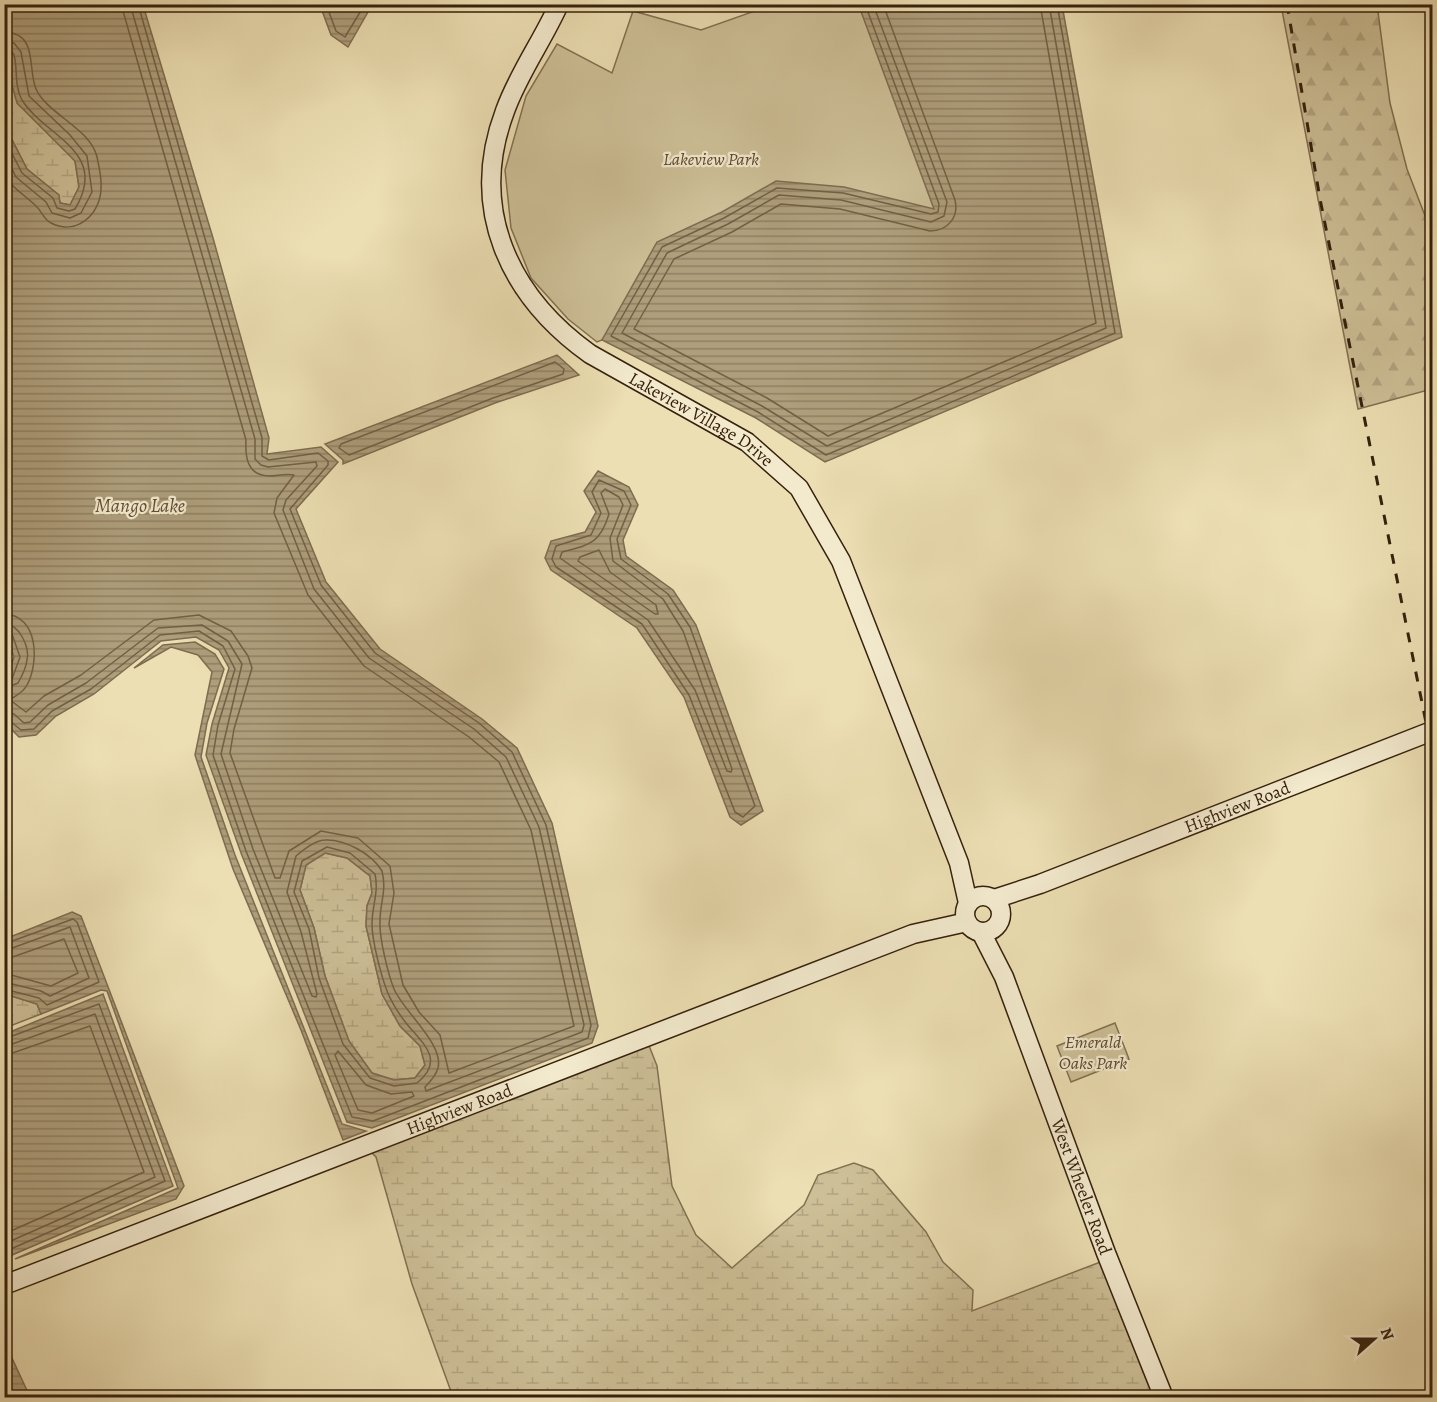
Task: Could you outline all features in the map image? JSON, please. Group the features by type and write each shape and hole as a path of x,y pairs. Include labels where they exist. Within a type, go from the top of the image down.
{"street":[{"name":"Lakeview Village Drive","path":"559,4 505,110 496,141 492,176 493,207 500,240 513,274 540,312 566,337 590,354 747,442 778,467 799,488 841,561 959,863 971,915"},
{"name":"Highview Road","path":"971,915 978,897 991,898 1040,884 1432,731"},
{"name":"Lakeview Village Drive","path":"959,863 991,898"},
{"name":"Highview Road","path":"4,1285 913,934 933,921 971,915 992,930 1000,919 1040,884"},
{"name":"West Wheeler Road","path":"991,898 1000,908 1000,947 1004,977"},
{"name":"West Wheeler Road","path":"971,915 1004,977 1106,1253 1164,1398"}],"green space":[{"name":"Lakeview Park","path":"772,5 859,5 935,209 597,342 568,319 531,278 511,228 505,170 526,96 557,44 612,73 633,11 701,30"},
{"path":"1281,5 1367,5 1378,12 1390,103 1407,169 1432,234 1432,389 1358,409"},
{"path":"4,50 11,64 11,82 75,161 79,187 70,205 60,203 58,195 27,169 5,126"},
{"path":"325,853 347,858 370,876 372,893 367,906 366,926 382,994 400,1026 420,1046 425,1065 415,1078 394,1080 372,1073 349,1041 325,976 314,928 300,890 306,865"},
{"path":"5,994 37,1004 41,1014 5,1028"},
{"name":"Emerald Oaks Park","path":"1115,1023 1129,1059 1071,1082 1057,1046"},
{"path":"648,1043 657,1066 672,1186 696,1235 732,1268 804,1205 818,1175 854,1163 873,1170 926,1232 943,1262 973,1290 972,1311 1103,1261 1155,1397 453,1397 412,1284 376,1157 369,1150"}],"water":[{"name":"Mango Lake","path":"5,4 143,5 213,238 269,438 267,454 321,447 338,462 296,509 326,582 380,649 482,719 517,748 552,823 598,1026 592,1043 372,1128 347,1122 241,853 206,755 212,724 229,668 219,650 196,637 161,641 94,694 56,716 36,735 19,737 5,723 5,683 14,657 4,629 5,126 27,169 59,195 60,203 70,205 79,187 75,161 17,103 11,82 11,64 5,50","holes":["325,853 347,858 370,876 372,893 367,906 366,926 382,994 400,1026 420,1046 425,1065 415,1078 394,1080 372,1073 349,1041 325,976 314,928 300,890 306,865"]},
{"path":"320,4 372,5 348,47 331,35"},
{"path":"1062,5 1122,337 825,462 756,418 602,340 657,242 722,212 776,181 844,187 934,209 859,6"},
{"path":"557,355 579,375 495,403 343,464 343,460 325,444"},
{"path":"598,471 629,487 638,505 623,540 626,556 673,590 696,625 763,811 741,825 730,817 684,697 637,628 551,570 545,558 551,541 585,532 596,512 584,491"},
{"path":"195,642 215,654 224,669 207,723 201,757 235,855 342,1124 366,1131 343,1140 301,1030 233,869 195,755 212,672 198,655 171,647 134,668 163,645"},
{"path":"72,912 81,916 184,1186 176,1199 15,1259 178,1188 107,991 101,990 41,1014 37,1004 5,994 5,939"},
{"path":"103,994 173,1186 5,1258 5,1034"},
{"path":"5,1343 30,1397 5,1397"}],"railway":[{"path":"1287,4 1320,199 1432,752"}]}
